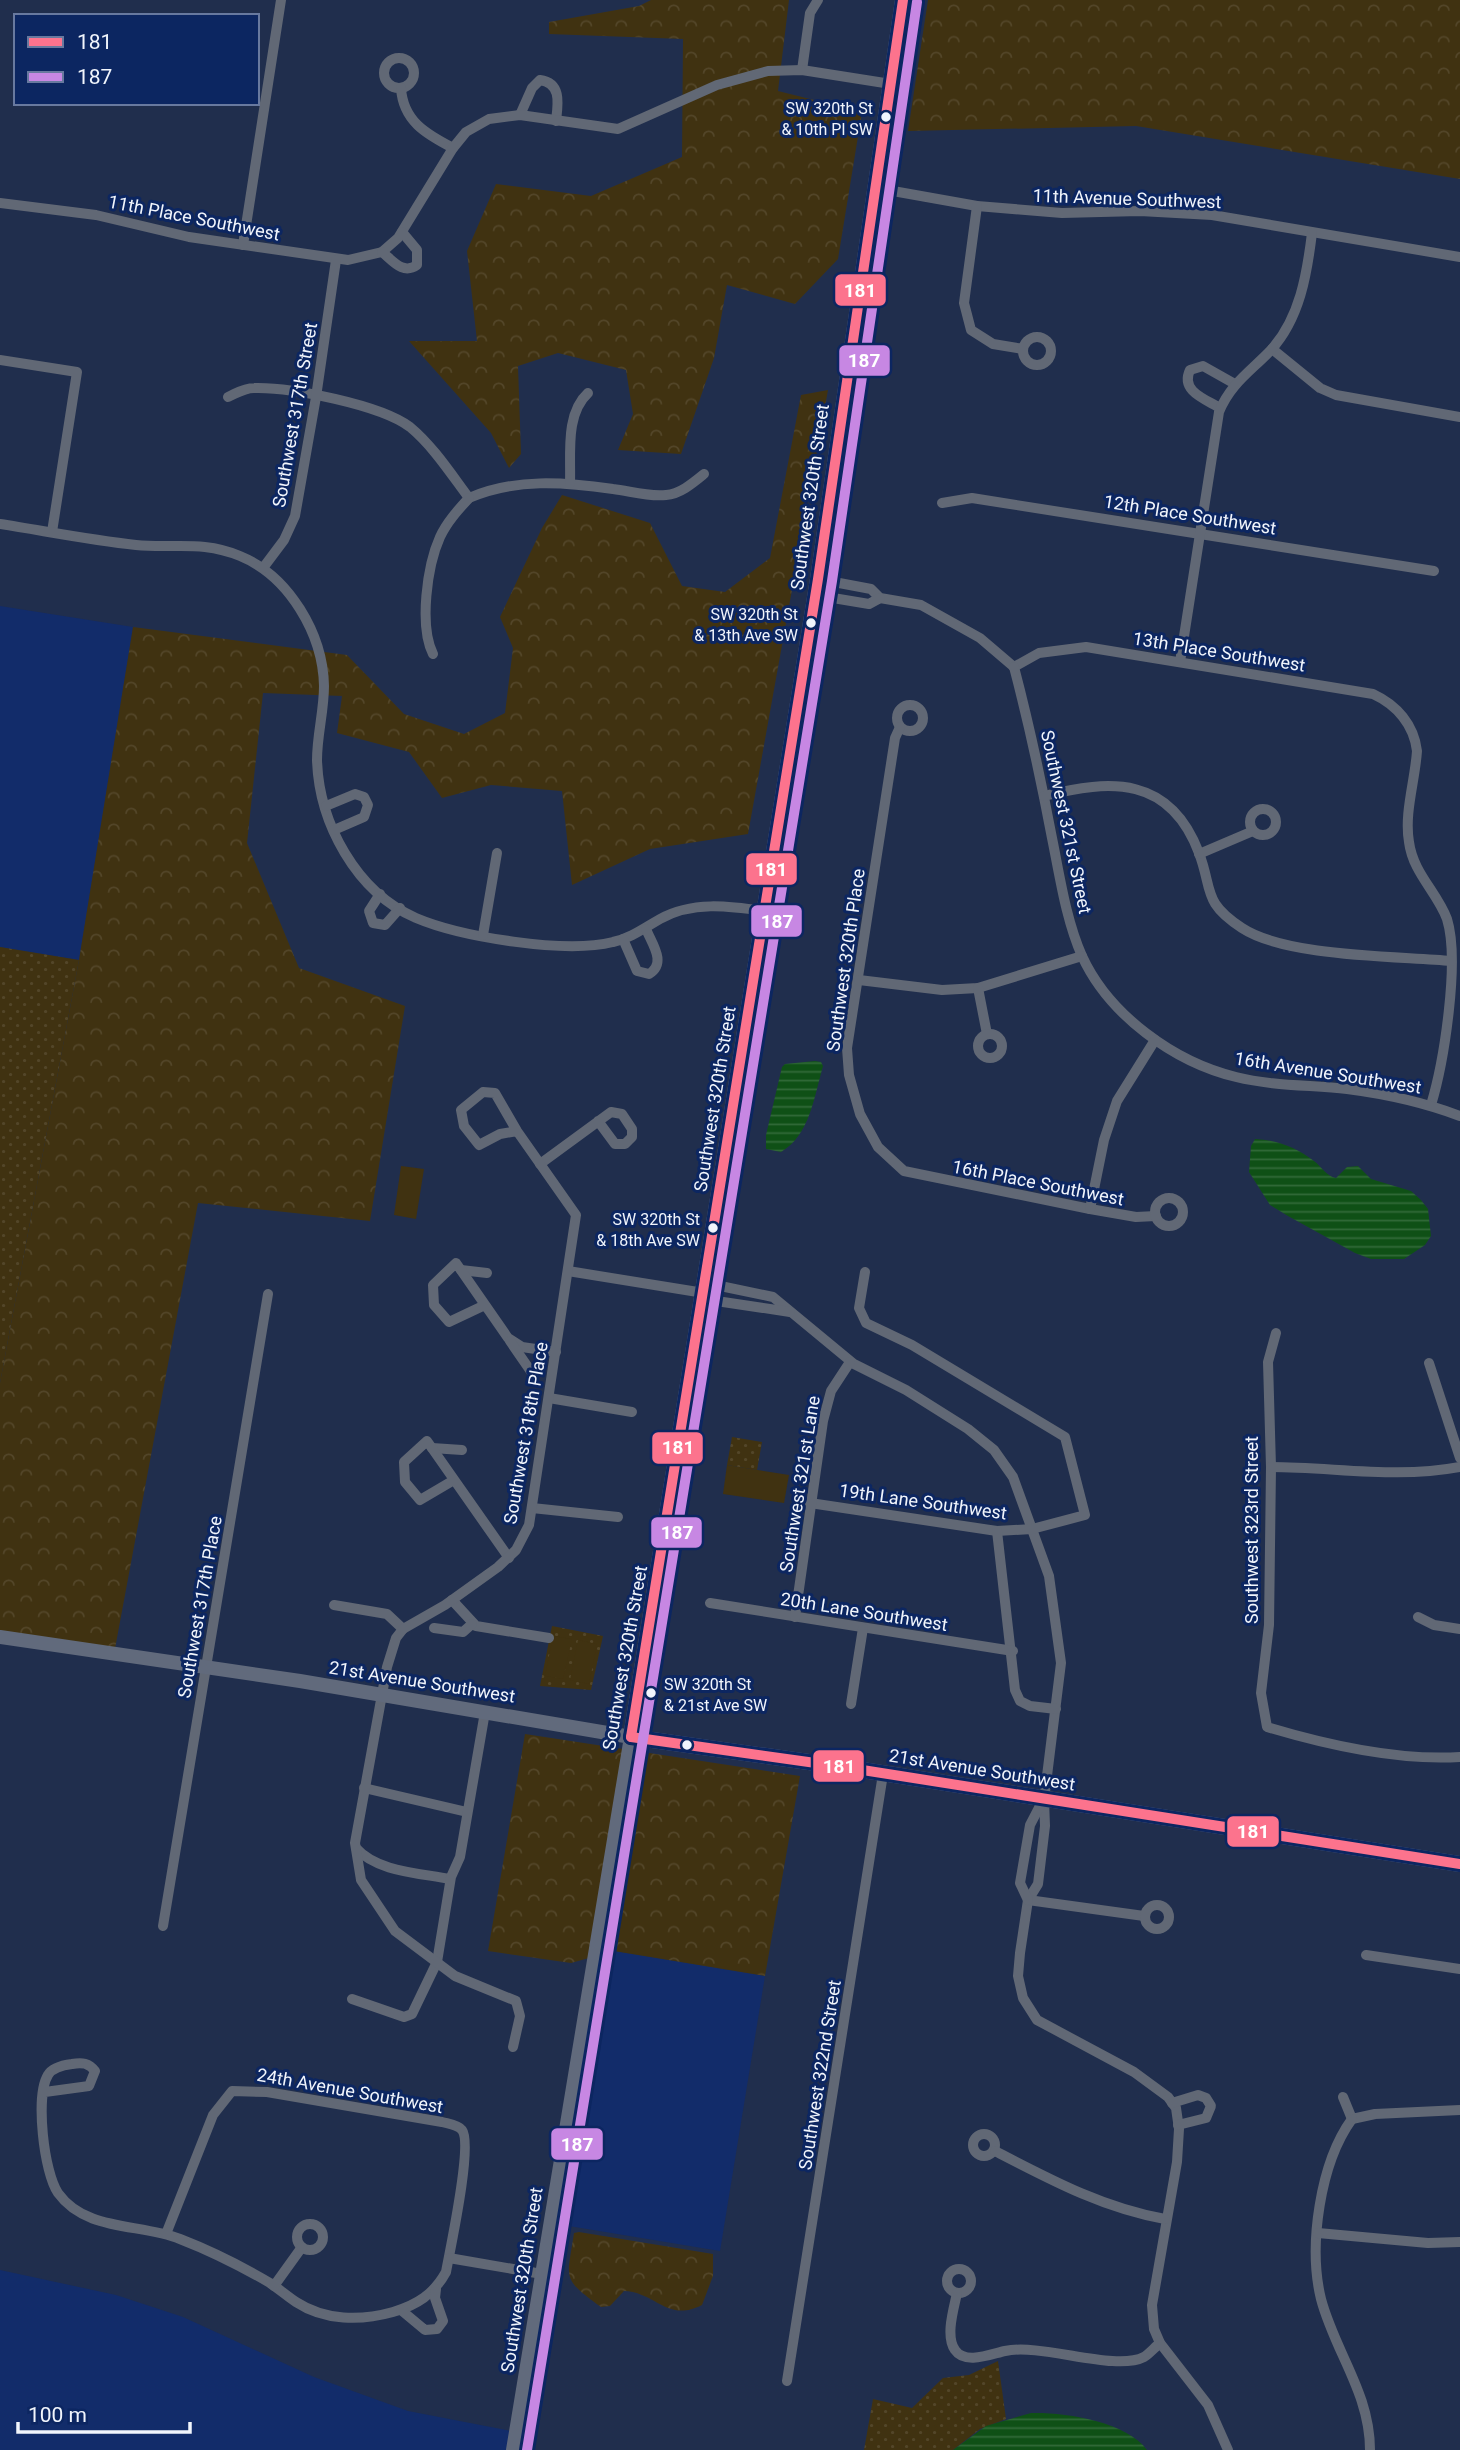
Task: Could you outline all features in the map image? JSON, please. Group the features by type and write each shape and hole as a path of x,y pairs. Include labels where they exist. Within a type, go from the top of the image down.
{"main road":[{"name":"Southwest 320th Street","path":"513,2450 704,1292 818,579 904,0"},
{"name":"21st Avenue Southwest","path":"0,1637 1460,1864"}],"street":[{"path":"243,244 281,0"},
{"path":"803,70 810,13 818,0"},
{"path":"402,232 417,250 417,265 403,269 382,252 402,232 453,148 476,124 489,119 520,116 618,129 717,85 747,75 803,70 891,84"},
{"path":"520,116 532,88 540,80 555,88 558,101 556,121"},
{"path":"401,88 406,114 419,127 453,148"},
{"name":"11th Avenue Southwest","path":"876,188 977,206 1062,214 1140,211 1212,215 1460,257"},
{"name":"11th Place Southwest","path":"0,203 96,215 153,230 336,260 360,258 382,252"},
{"path":"977,206 964,303 971,330 993,344 1023,349"},
{"path":"1180,662 1220,408 1235,384 1272,349 1292,318 1302,292 1312,233"},
{"name":"Southwest 317th Street","path":"263,568 284,540 295,516 336,260"},
{"path":"1272,349 1320,388 1336,395 1460,417"},
{"path":"0,360 77,372 52,532"},
{"path":"1220,408 1189,388 1186,379 1190,370 1203,366 1235,384"},
{"path":"229,397 252,388 367,406 397,418 419,435 469,498"},
{"path":"570,483 573,420 580,400 588,393"},
{"path":"433,654 425,632 425,618 435,553 446,527 469,498 513,484 570,483 669,495 704,474"},
{"name":"12th Place Southwest","path":"942,503 972,498 1200,531 1434,571"},
{"path":"0,524 138,545 198,545 228,551 263,568 293,600 304,617 321,660 324,685 317,758 326,806 334,831 351,862 380,894 400,908 441,926 483,935 567,946 593,946 623,939 674,913 707,906 763,911"},
{"path":"818,579 871,589 880,597 921,605 980,638 1014,667"},
{"path":"815,595 869,604 880,597"},
{"name":"13th Place Southwest","path":"1014,667 1039,653 1086,647 1373,694 1388,701 1410,727 1417,751 1409,842 1421,876 1447,918 1452,937 1451,961"},
{"name":"Southwest 321st Street","path":"1014,667 1031,729 1064,899 1082,956 1119,1007 1155,1040"},
{"name":"Southwest 320th Place","path":"900,727 895,738 847,1048 855,1098 878,1147 897,1166 915,1175"},
{"path":"1044,796 1089,785 1137,789 1162,801 1185,826 1199,854 1206,889 1218,907 1229,919 1259,937 1305,948 1451,961 1445,1052 1431,1105"},
{"path":"326,806 355,794 364,797 368,805 364,817 334,831"},
{"path":"1199,854 1254,831"},
{"path":"483,935 497,853"},
{"path":"380,894 369,911 373,923 389,923 400,908"},
{"path":"623,939 637,971 649,974 657,969 659,960 646,929"},
{"path":"859,979 942,990 978,988 1082,956"},
{"path":"978,988 987,1034"},
{"path":"1090,1209 1104,1140 1117,1101 1155,1040"},
{"name":"16th Avenue Southwest","path":"1155,1040 1195,1062 1238,1078 1391,1095 1460,1116"},
{"name":"Southwest 318th Place","path":"403,1629 452,1600 509,1558 522,1541 532,1508 576,1215 491,1091 483,1092 461,1110 464,1126 479,1145 500,1134 517,1131"},
{"path":"540,1164 598,1121"},
{"name":"16th Place Southwest","path":"915,1175 1136,1217 1156,1216"},
{"path":"485,1305 451,1323 434,1304 432,1292 435,1281 456,1263 532,1373"},
{"path":"461,1270 487,1273"},
{"path":"568,1271 704,1292 791,1312"},
{"name":"19th Lane Southwest","path":"810,1503 997,1531 1032,1529 1085,1515 1065,1437 912,1345 866,1323 859,1308 865,1272"},
{"path":"704,1292 764,1293 850,1362 906,1390 968,1429 994,1451 1013,1477 1049,1576 1061,1663 1044,1800 1045,1826 1038,1884 1028,1900 1018,1976 1023,1998 1037,2020 1134,2071 1174,2105 1178,2125 1177,2162 1152,2305 1154,2329 1160,2343 1208,2405 1228,2450"},
{"name":"Southwest 317th Place","path":"163,1926 268,1294"},
{"name":"Southwest 323rd Street","path":"1276,1333 1268,1362 1271,1467 1269,1625 1261,1693 1267,1727 1321,1741 1387,1752 1441,1758 1460,1757"},
{"path":"508,1338 522,1347 556,1352"},
{"name":"Southwest 321st Lane","path":"795,1617 823,1421 831,1391 850,1362"},
{"path":"1429,1363 1460,1458"},
{"path":"549,1398 632,1412"},
{"path":"454,1480 422,1500 405,1482 403,1470 406,1459 427,1441 509,1558"},
{"path":"432,1448 462,1450"},
{"path":"1271,1467 1329,1467 1408,1474 1460,1467"},
{"path":"532,1508 618,1517"},
{"path":"997,1531 1013,1651 1015,1690 1020,1701 1030,1706 1056,1709"},
{"path":"452,1600 472,1624 482,1628 549,1638"},
{"name":"20th Lane Southwest","path":"710,1603 1013,1651"},
{"path":"334,1605 387,1614 403,1629 390,1652 364,1788 356,1848 358,1872 375,1904 394,1931 469,1983 516,2001 520,2017 513,2046"},
{"path":"1418,1616 1434,1625 1460,1629"},
{"path":"434,1628 463,1632 472,1624"},
{"path":"851,1704 863,1628"},
{"path":"352,1999 394,2016 412,2014 437,1962 450,1879 460,1857 485,1712"},
{"name":"Southwest 322nd Street","path":"787,2381 883,1774"},
{"path":"364,1788 467,1812"},
{"path":"1028,1900 1020,1884 1030,1825 1044,1800"},
{"path":"356,1848 364,1858 382,1865 450,1879"},
{"path":"1028,1900 1144,1916"},
{"path":"1366,1955 1460,1969"},
{"path":"45,2092 89,2086 95,2071 86,2064 54,2069 48,2074 45,2092 44,2156 59,2194 76,2211 97,2221 166,2234 220,2256 305,2307 337,2317 364,2318 401,2310 417,2303 436,2289 446,2272 449,2258 542,2274"},
{"name":"24th Avenue Southwest","path":"166,2234 213,2115 232,2091 267,2092 435,2120 462,2130 466,2142 466,2159 449,2258"},
{"path":"1174,2105 1198,2095 1206,2098 1211,2106 1206,2118 1178,2125"},
{"path":"1343,2097 1352,2119"},
{"path":"1370,2450 1365,2407 1321,2299 1316,2262 1326,2176 1337,2142 1352,2119 1374,2114 1460,2110"},
{"path":"995,2151 1094,2201 1126,2212 1165,2219"},
{"path":"1318,2232 1428,2243 1460,2242"},
{"path":"274,2286 302,2247"},
{"path":"401,2310 425,2330 438,2329 443,2321 435,2298 436,2289"},
{"path":"957,2292 951,2343 956,2353 966,2358 1009,2350 1039,2350 1129,2361 1144,2357 1160,2343"}],"shaded area":[{"path":"0,606 133,627 79,960 0,947"},
{"path":"821,1062 823,1066 810,1114 799,1136 781,1152 766,1149 766,1135 782,1067 785,1064"},
{"path":"1255,1139 1293,1148 1336,1178 1347,1167 1358,1166 1371,1179 1411,1191 1428,1209 1431,1236 1425,1245 1404,1259 1371,1259 1355,1253 1270,1205 1249,1172 1251,1146"},
{"path":"614,1951 765,1976 720,2251 569,2226"},
{"path":"0,2270 116,2295 183,2317 314,2377 408,2411 516,2432 513,2450 0,2450"},
{"path":"1031,2413 1060,2414 1110,2425 1137,2440 1147,2450 953,2450 986,2426"}],"green space":[{"path":"651,0 789,0 778,91 862,112 838,259 795,304 727,285 714,358 681,454 618,450 633,414 626,370 558,353 518,366 521,454 509,468 491,433 409,341 477,341 467,251 496,184 591,196 682,157 683,39 549,34 549,22 639,6"},
{"path":"928,0 1460,0 1460,179 1136,126 908,131"},
{"path":"828,390 748,834 650,849 572,885 562,791 491,785 442,798 409,752 337,733 342,696 263,693 247,843 299,968 405,1006 370,1221 198,1203 114,1654 0,1637 0,1383 79,960 133,627 347,655 404,714 464,734 505,713 513,648 500,617 542,528 562,495 650,523 682,586 725,592 770,558 801,395"},
{"path":"0,947 79,960 0,1383"},
{"path":"401,1166 424,1169 416,1219 394,1215"},
{"path":"732,1437 762,1442 757,1470 727,1465"},
{"path":"727,1465 789,1475 784,1503 723,1494"},
{"path":"552,1626 603,1636 591,1690 540,1686"},
{"path":"553,1636 572,1639 563,1679 545,1676"},
{"path":"578,1640 597,1644 589,1684 570,1680"},
{"path":"525,1734 800,1776 765,1976 614,1951 571,1963 488,1951"},
{"path":"574,2233 713,2254 713,2276 702,2305 680,2311 670,2309 645,2296 624,2291 610,2306 601,2307 579,2290 570,2277"},
{"path":"998,2361 1006,2419 980,2429 953,2450 864,2450 873,2399 912,2408 943,2378 969,2375"}],"transit line":[{"name":"181","path":"631,1737 818,579 903,0"},
{"name":"187","path":"527,2450 832,581 917,2"},
{"name":"181","path":"631,1737 837,1766 1460,1864"}],"place":[{"name":"SW 320th St & 10th Pl SW","path":"886,117"},
{"name":"SW 320th St & 13th Ave SW","path":"811,623"},
{"name":"SW 320th St & 18th Ave SW","path":"713,1228"},
{"name":"SW 320th St & 21st Ave SW","path":"651,1693"}]}
